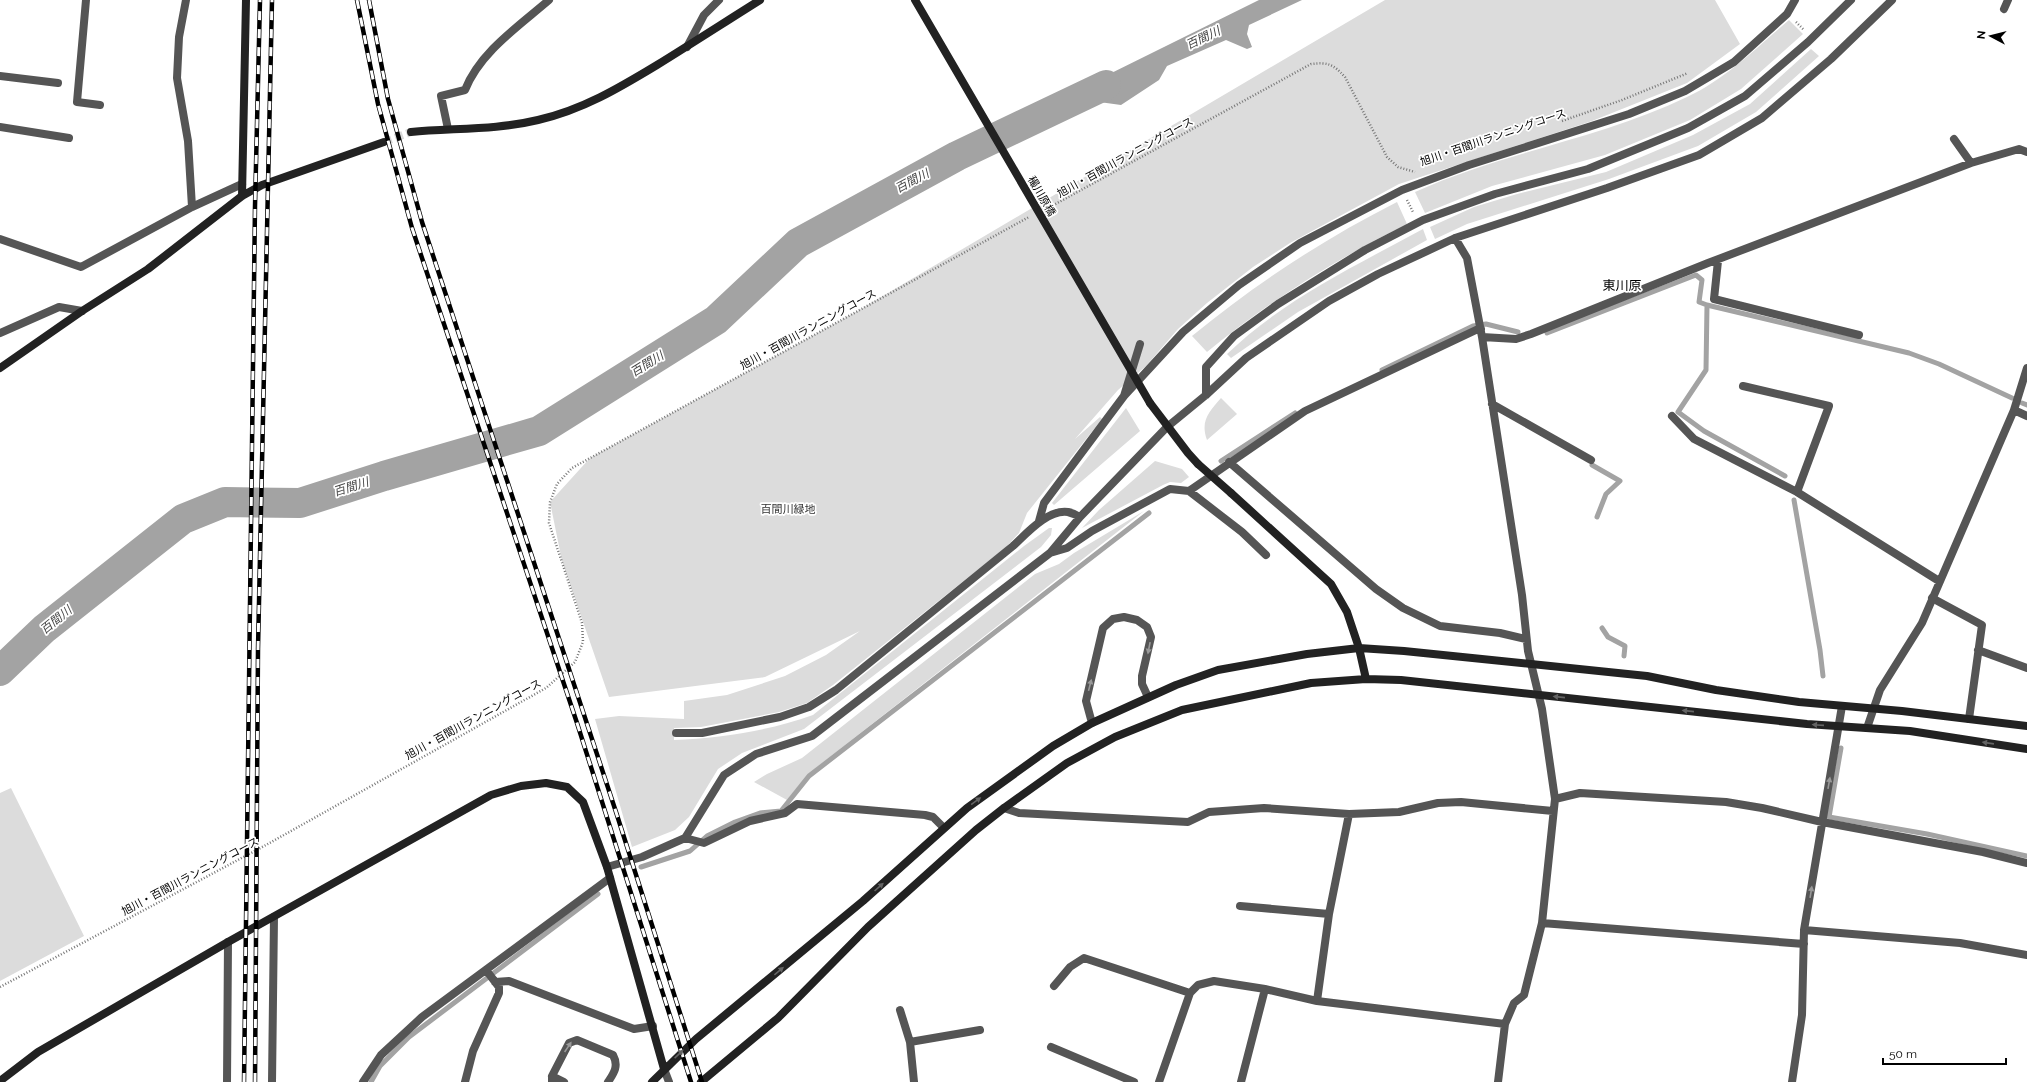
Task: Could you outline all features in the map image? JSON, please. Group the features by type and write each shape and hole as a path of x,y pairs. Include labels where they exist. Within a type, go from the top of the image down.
{"street":[{"path":"86,0 77,102 100,106"},
{"path":"186,0 179,37 177,78 188,141 192,207"},
{"path":"242,196 246,0"},
{"path":"448,129 441,96 464,90 471,75 500,42 549,0"},
{"path":"687,47 704,15 719,0"},
{"path":"411,132 506,126 565,113 614,90 687,47 760,0"},
{"name":"穝川原橋","path":"915,0 1150,403 1167,427 1198,464 1331,584 1347,612 1359,648 1366,679"},
{"path":"1039,521 1044,503 1124,396 1183,332 1239,285 1300,243 1402,190 1469,164 1629,114 1685,91 1734,62 1787,14 1795,0"},
{"path":"607,867 642,858 685,838 724,775 756,754 812,736 1050,553 1080,517 1167,427 1206,395 1246,358 1329,301 1378,274 1455,238 1607,188 1699,154 1762,118 1831,60 1892,0"},
{"path":"2004,9 2008,0"},
{"path":"1206,395 1206,367 1234,336 1278,304 1365,250 1418,223 1495,194 1588,169 1688,128 1745,96 1808,42 1848,2"},
{"path":"0,76 58,83"},
{"path":"0,127 69,138"},
{"path":"1954,139 1971,163"},
{"path":"0,368 82,311 148,269 242,196 262,185 384,142"},
{"path":"1189,491 1229,462 1306,411 1476,330 1481,329 1516,339 1971,163 2019,149 2027,152"},
{"path":"0,239 81,267 192,207 242,184"},
{"path":"1455,238 1467,258 1481,329 1522,595 1530,664 1542,708 1555,799 1542,923 1524,995 1514,1003 1505,1024 1498,1082"},
{"path":"1718,260 1714,299 1859,335"},
{"path":"0,333 59,308 82,311"},
{"path":"1124,396 1140,344"},
{"path":"1867,728 1880,690 1922,623 2014,410 2027,368"},
{"path":"1743,386 1829,406 1797,492"},
{"path":"1492,404 1591,460"},
{"path":"2014,410 2027,416"},
{"path":"1672,416 1694,439 1797,492 1939,581"},
{"path":"1229,462 1376,589 1403,608 1440,626 1500,633 1526,638"},
{"path":"1050,553 1067,548 1092,531 1170,489 1189,491 1242,532 1266,555"},
{"path":"676,733 710,731 780,717 809,707 836,690 1013,546 1039,521 1059,512 1068,512 1080,517"},
{"path":"1932,598 1982,625 1969,719"},
{"path":"1092,723 1086,701 1103,628 1113,619 1124,617 1137,620 1147,626 1151,637 1142,676 1142,684 1148,698"},
{"path":"652,1082 696,1039 863,901 967,808 1047,750 1092,723 1176,685 1237,665 1307,654 1359,648 1404,651 1647,676 1716,690 1799,702 1874,708 2027,726"},
{"path":"1978,650 2027,668"},
{"path":"701,1082 778,1018 868,927 1004,808 1067,763 1081,755 1115,737 1182,710 1311,683 1366,679 1413,681 1838,726 1910,731 2027,749"},
{"path":"1792,1082 1802,1014 1804,930 1842,706"},
{"path":"0,1081 38,1052 228,942 491,795 521,786 546,783 567,788 583,802 607,867 664,1069 669,1082"},
{"path":"1555,799 1580,793 1726,802 1762,808 1822,822 1983,852 2027,863"},
{"path":"1004,808 1019,812 1171,822 1188,822 1209,812 1264,808 1349,814 1399,812 1438,803 1461,802 1553,811"},
{"path":"685,838 700,842 750,821 785,813 797,804 925,815 933,817 944,828"},
{"path":"1317,1001 1329,914 1349,814"},
{"path":"363,1082 381,1055 408,1029 490,975 610,878"},
{"path":"1240,906 1329,914"},
{"path":"272,1082 274,917"},
{"path":"1542,923 1804,944"},
{"path":"1804,930 1960,943 2027,955"},
{"path":"226,1082 228,942"},
{"path":"1054,986 1070,967 1084,958 1190,993"},
{"path":"490,975 634,1029 653,1026"},
{"path":"465,1082 473,1051 499,993 499,987 490,975"},
{"path":"1159,1082 1190,993 1198,985 1214,981 1265,989 1317,1001 1505,1024"},
{"path":"1241,1082 1265,989"},
{"path":"900,1010 910,1042 914,1082"},
{"path":"910,1042 980,1030"},
{"path":"564,1082 552,1079 569,1043 577,1040 613,1055 615,1060 615,1070 608,1082"},
{"path":"1051,1047 1134,1082"}],"path":[{"name":"旭川・百間川ランニングコース","path":"1049,208 1311,64 1324,63 1336,67 1345,77 1387,157 1398,168 1416,172 1422,170"},
{"name":"旭川・百間川ランニングコース","path":"1559,122 1622,100 1693,71"},
{"path":"1402,190 1418,223"},
{"name":"旭川・百間川ランニングコース","path":"0,987 266,845 546,688 575,662 583,642 582,622 549,523 550,502 557,484 572,468 1031,216"}],"green space":[{"name":"百間川緑地","path":"1385,0 1715,0 1740,44 1687,83 1592,121 1399,184 1290,243 1253,267 1207,303 1178,329 1146,366 1118,390 1075,439 1100,417 1102,419 1027,513 1019,533 1005,548 833,685 807,703 779,712 701,727 674,728 674,740 709,738 744,733 796,721 813,715 1024,546 1049,528 1052,528 1051,535 1041,547 804,729 742,753 718,769 689,817 675,830 632,847 595,719 619,716 684,719 684,701 727,695 785,676 826,655 860,631 765,677 609,697 562,561 550,502 590,458 854,313"},
{"path":"1789,20 1803,34 1741,89 1690,120 1605,155 1492,186 1425,213 1415,192 1482,166 1620,124 1654,112 1687,97 1701,90 1728,72"},
{"path":"1811,49 1819,56 1756,112 1698,146 1609,179 1467,224 1435,239 1430,227 1474,207 1517,194 1606,172 1693,135 1750,104"},
{"path":"1397,202 1407,224 1354,252 1303,282 1254,316 1207,352 1192,336 1240,298 1291,263 1343,231"},
{"path":"1423,229 1427,240 1298,312 1231,358 1227,354 1272,317 1296,300 1320,285"},
{"path":"1221,398 1237,414 1207,440 1205,433 1205,422 1209,412"},
{"path":"1126,408 1140,431 1054,505 1052,503"},
{"path":"1155,461 1182,469 1189,477 1181,483 1170,482 1163,485 1082,528 1099,510"},
{"path":"1144,511 817,767 799,785 787,800 754,782 767,774 802,758 1035,574 1059,564 1074,553"},
{"path":"11,788 84,936 0,981 0,793"}],"water":[{"path":"1259,0 1302,0 1249,25 1247,34 1252,47 1247,49 1226,40 1167,66 1159,80 1121,105 1092,101 1069,109 1069,94"}],"waterway":[{"name":"百間川","path":"0,671 44,629 183,519 225,502 300,503 384,476 539,431 716,320 798,243 957,156 1106,85"},
{"path":"1547,333 1696,275 1702,280 1699,302 1707,305 1706,370 1678,412 1704,431 1785,476"},
{"path":"1707,305 1909,353 1939,364 2012,398"},
{"path":"1382,370 1473,326 1486,324 1518,332"},
{"path":"2022,403 2027,405"},
{"path":"1221,461 1295,413"},
{"path":"1592,465 1620,481 1606,494 1597,517"},
{"path":"1794,500 1820,650 1823,676"},
{"path":"641,867 690,851 707,836 735,822 760,813 781,811 809,776 1149,513"},
{"path":"1602,628 1608,637 1625,646 1624,656"},
{"path":"1841,748 1829,817 1927,834 2027,856"},
{"path":"371,1082 380,1066 409,1037 598,894"}],"tunnel":[{"path":"384,142 411,132"}],"railway":[{"path":"244,1082 255,206 260,0"},
{"path":"255,1082 258,649 272,0"},
{"path":"357,0 378,104 412,228 577,723 691,1082"},
{"path":"369,0 388,99 422,222 616,812 702,1082"}],"district":[{"name":"東川原","path":"1622,285"}]}
